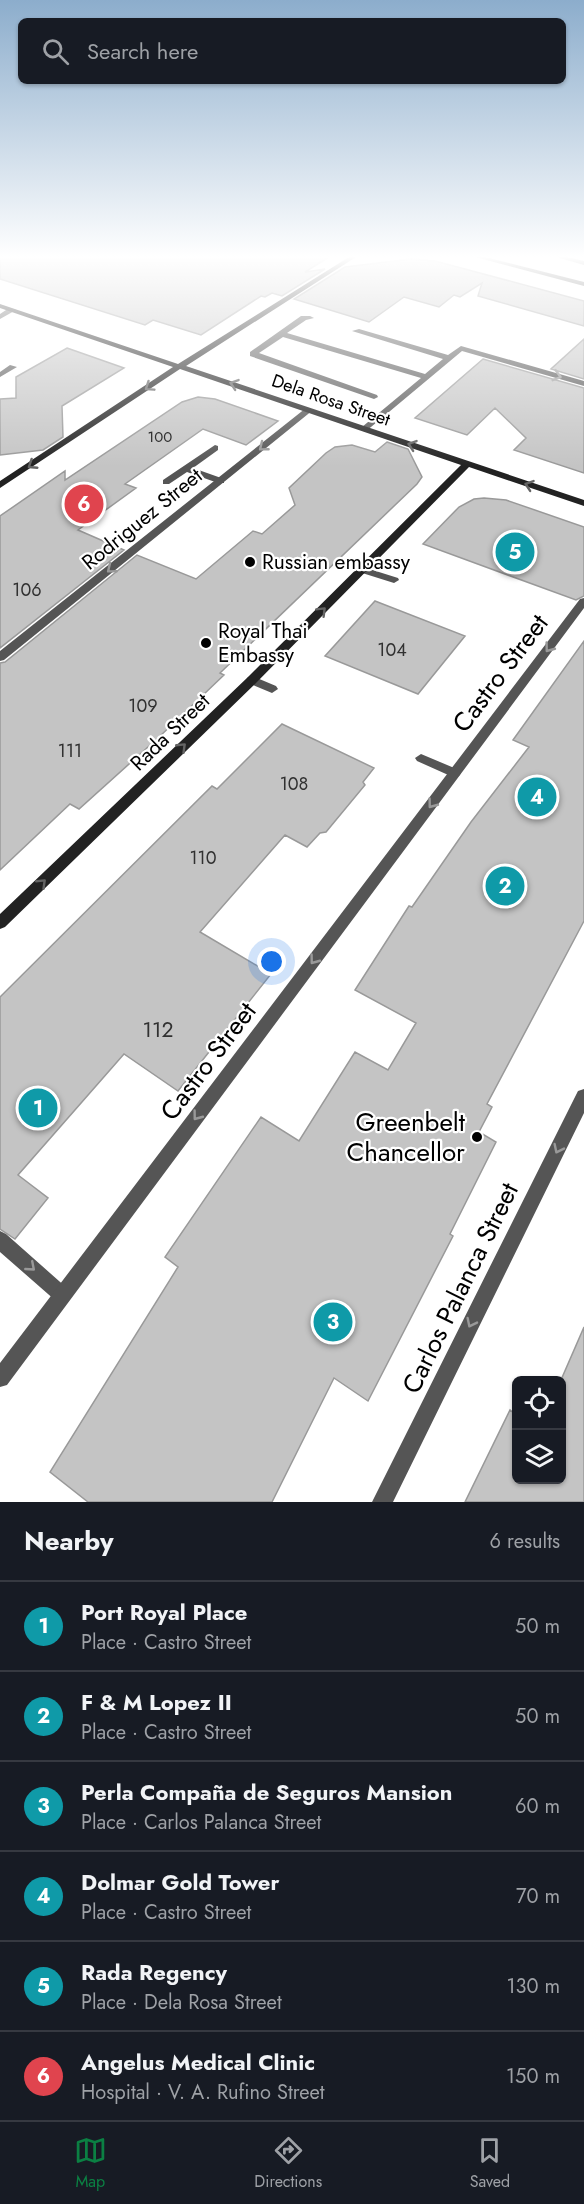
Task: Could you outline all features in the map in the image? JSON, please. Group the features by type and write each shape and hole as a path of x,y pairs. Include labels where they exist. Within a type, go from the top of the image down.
{"street":[{"name":"Dela Rosa Street","path":"63,327 584,503"},
{"path":"0,485 242,327"},
{"path":"291,327 253,354 374,396"},
{"path":"356,331 449,358"},
{"path":"282,334 426,378"},
{"path":"365,429 460,348 584,384"},
{"path":"0,375 13,367"},
{"name":"Rodriguez Street","path":"0,657 309,410"},
{"path":"166,482 215,448"},
{"name":"Rada Street","path":"0,923 252,680 467,464"},
{"path":"185,468 220,481"},
{"path":"363,570 394,580"},
{"name":"Castro Street","path":"0,1377 584,601"},
{"path":"252,680 272,689"},
{"path":"421,758 455,773"},
{"name":"Carlos Palanca Street","path":"382,1502 584,1096"},
{"path":"0,1240 62,1295"}],"building":[{"path":"176,327 213,327 201,335"},
{"path":"584,339 584,379 551,369"},
{"path":"67,348 124,368 62,406 63,437 43,450 0,455 0,399 16,398 16,377"},
{"path":"483,359 584,388 584,473 514,450 526,438 495,408 467,435 415,418"},
{"path":"198,397 215,399 278,421 246,445 203,429 125,484 136,488 78,530 124,550 0,648 0,516 65,471 65,480 182,402"},
{"path":"387,442 408,449 422,477 417,484 220,673 224,675 158,738 79,809 70,804 0,870 0,663 5,662 137,555 196,579 253,531 262,534 295,505 289,488 326,453 335,447 352,445 375,452"},
{"path":"474,499 506,500 584,527 584,596 576,600 423,544 459,507"},
{"path":"375,601 465,636 418,694 325,656"},
{"path":"584,641 584,921 487,1104 492,1107 479,1132 496,1142 450,1234 453,1236 368,1401 334,1378 272,1502 88,1502 50,1472 178,1267 165,1257 261,1117 299,1141 355,1052 388,1070 416,1023 355,990 409,906 412,907 471,822 529,747 513,740"},
{"path":"282,724 374,768 363,782 365,785 326,832 320,833 307,847 285,835 200,932 271,974 178,1091 124,1054 18,1175 48,1198 15,1239 0,1229 0,997 212,786 217,789"},
{"path":"584,1327 584,1502 465,1502 510,1410 512,1412 512,1484 566,1484 566,1376 563,1376"}],"place":[{"name":"Angelus Medical Clinic","path":"84,504"},
{"name":"Rada Regency","path":"515,552"},
{"name":"Russian embassy","path":"250,562"},
{"name":"Royal Thai Embassy","path":"206,643"},
{"name":"Dolmar Gold Tower","path":"537,797"},
{"name":"F & M Lopez II","path":"505,886"},
{"name":"Port Royal Place","path":"38,1108"},
{"name":"Greenbelt Chancellor","path":"477,1137"},
{"name":"Perla Compaña de Seguros Mansion","path":"333,1322"}]}
